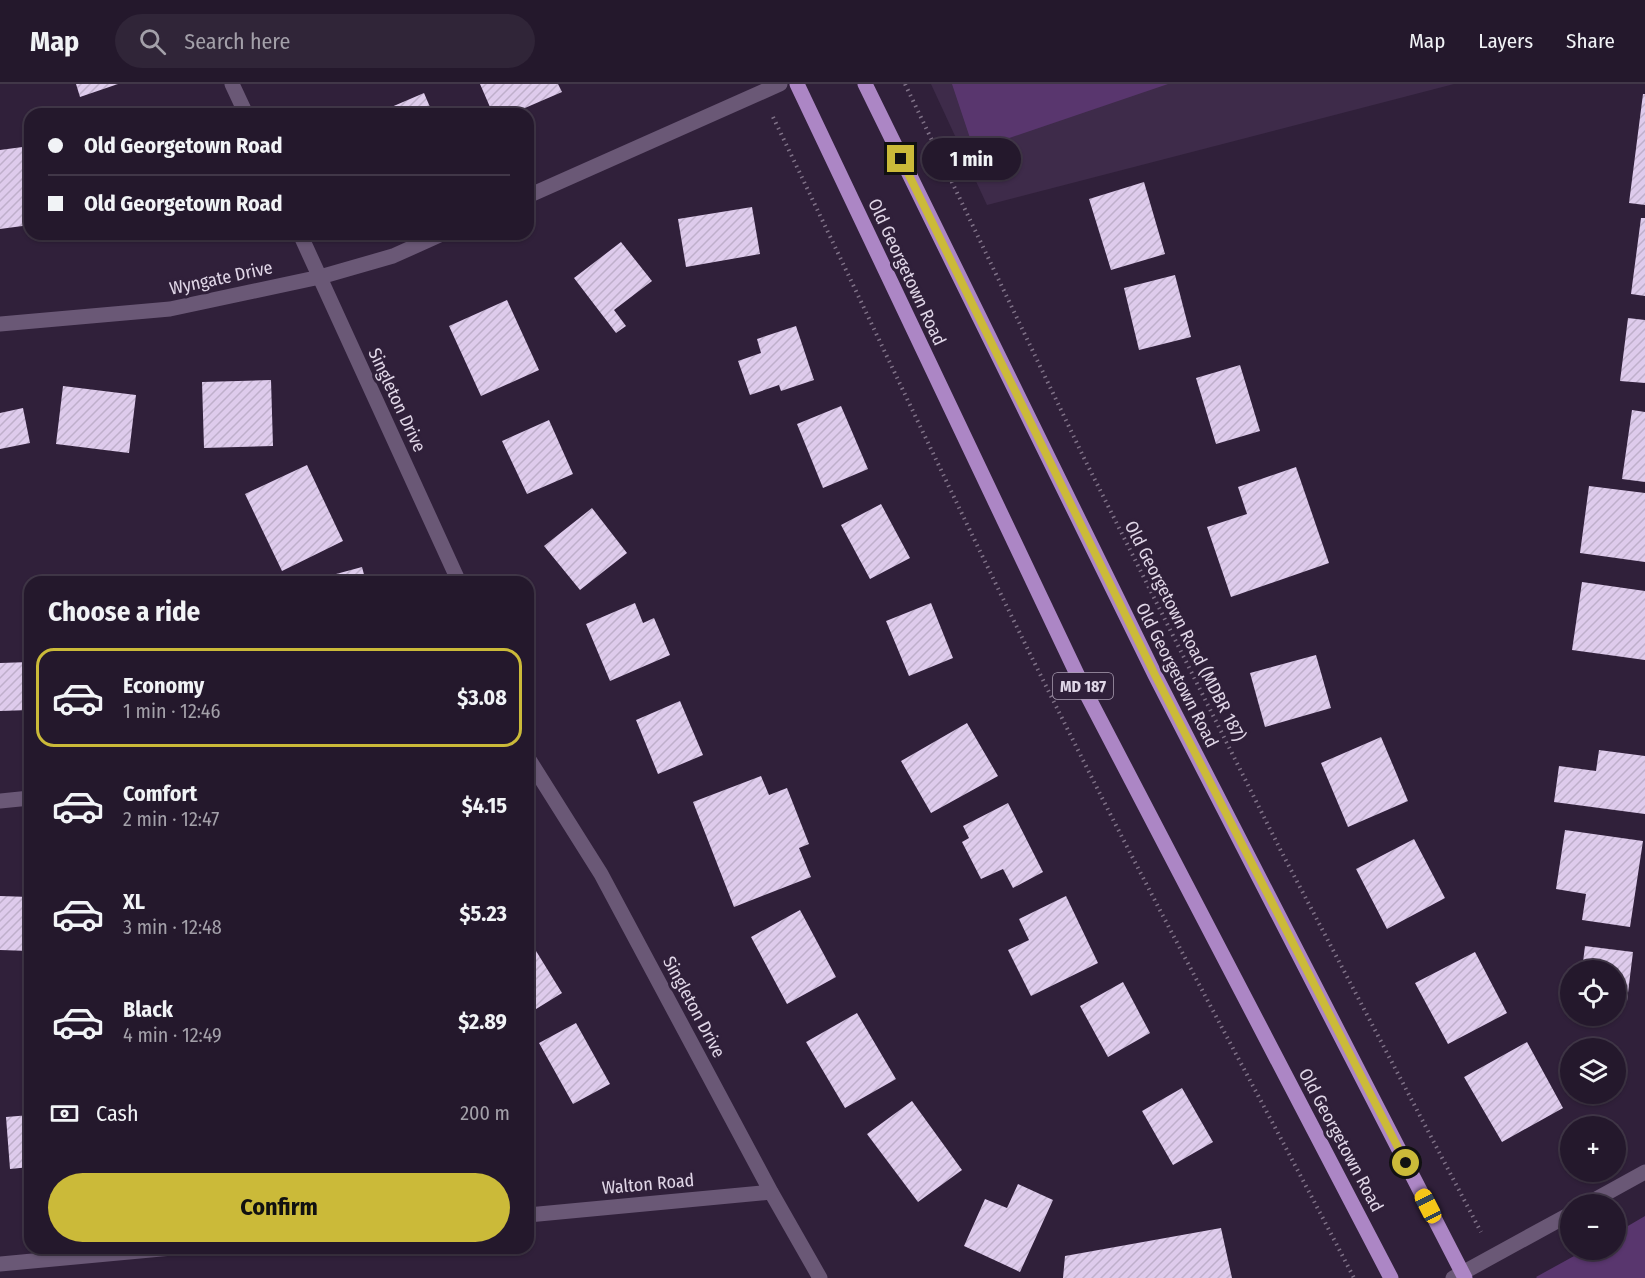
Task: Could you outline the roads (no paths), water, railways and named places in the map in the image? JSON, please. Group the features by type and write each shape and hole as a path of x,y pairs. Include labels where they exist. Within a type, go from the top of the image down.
{"main road":[{"name":"Old Georgetown Road","path":"797,84 1085,691 1390,1278"},
{"name":"Old Georgetown Road","path":"865,84 1155,675 1460,1276"}],"street":[{"path":"232,84 243,108"},
{"path":"534,193 780,84"},
{"name":"Singleton Drive","path":"303,240 456,576"},
{"name":"Wyngate Drive","path":"0,324 170,309 320,277 393,256 429,240"},
{"name":"Singleton Drive","path":"534,768 601,874 771,1192 820,1278"},
{"path":"0,801 24,799"},
{"path":"1605,1194 1645,1172"},
{"name":"Walton Road","path":"534,1214 771,1192"},
{"path":"1460,1276 1560,1220"},
{"path":"0,1264 108,1254"}]}
